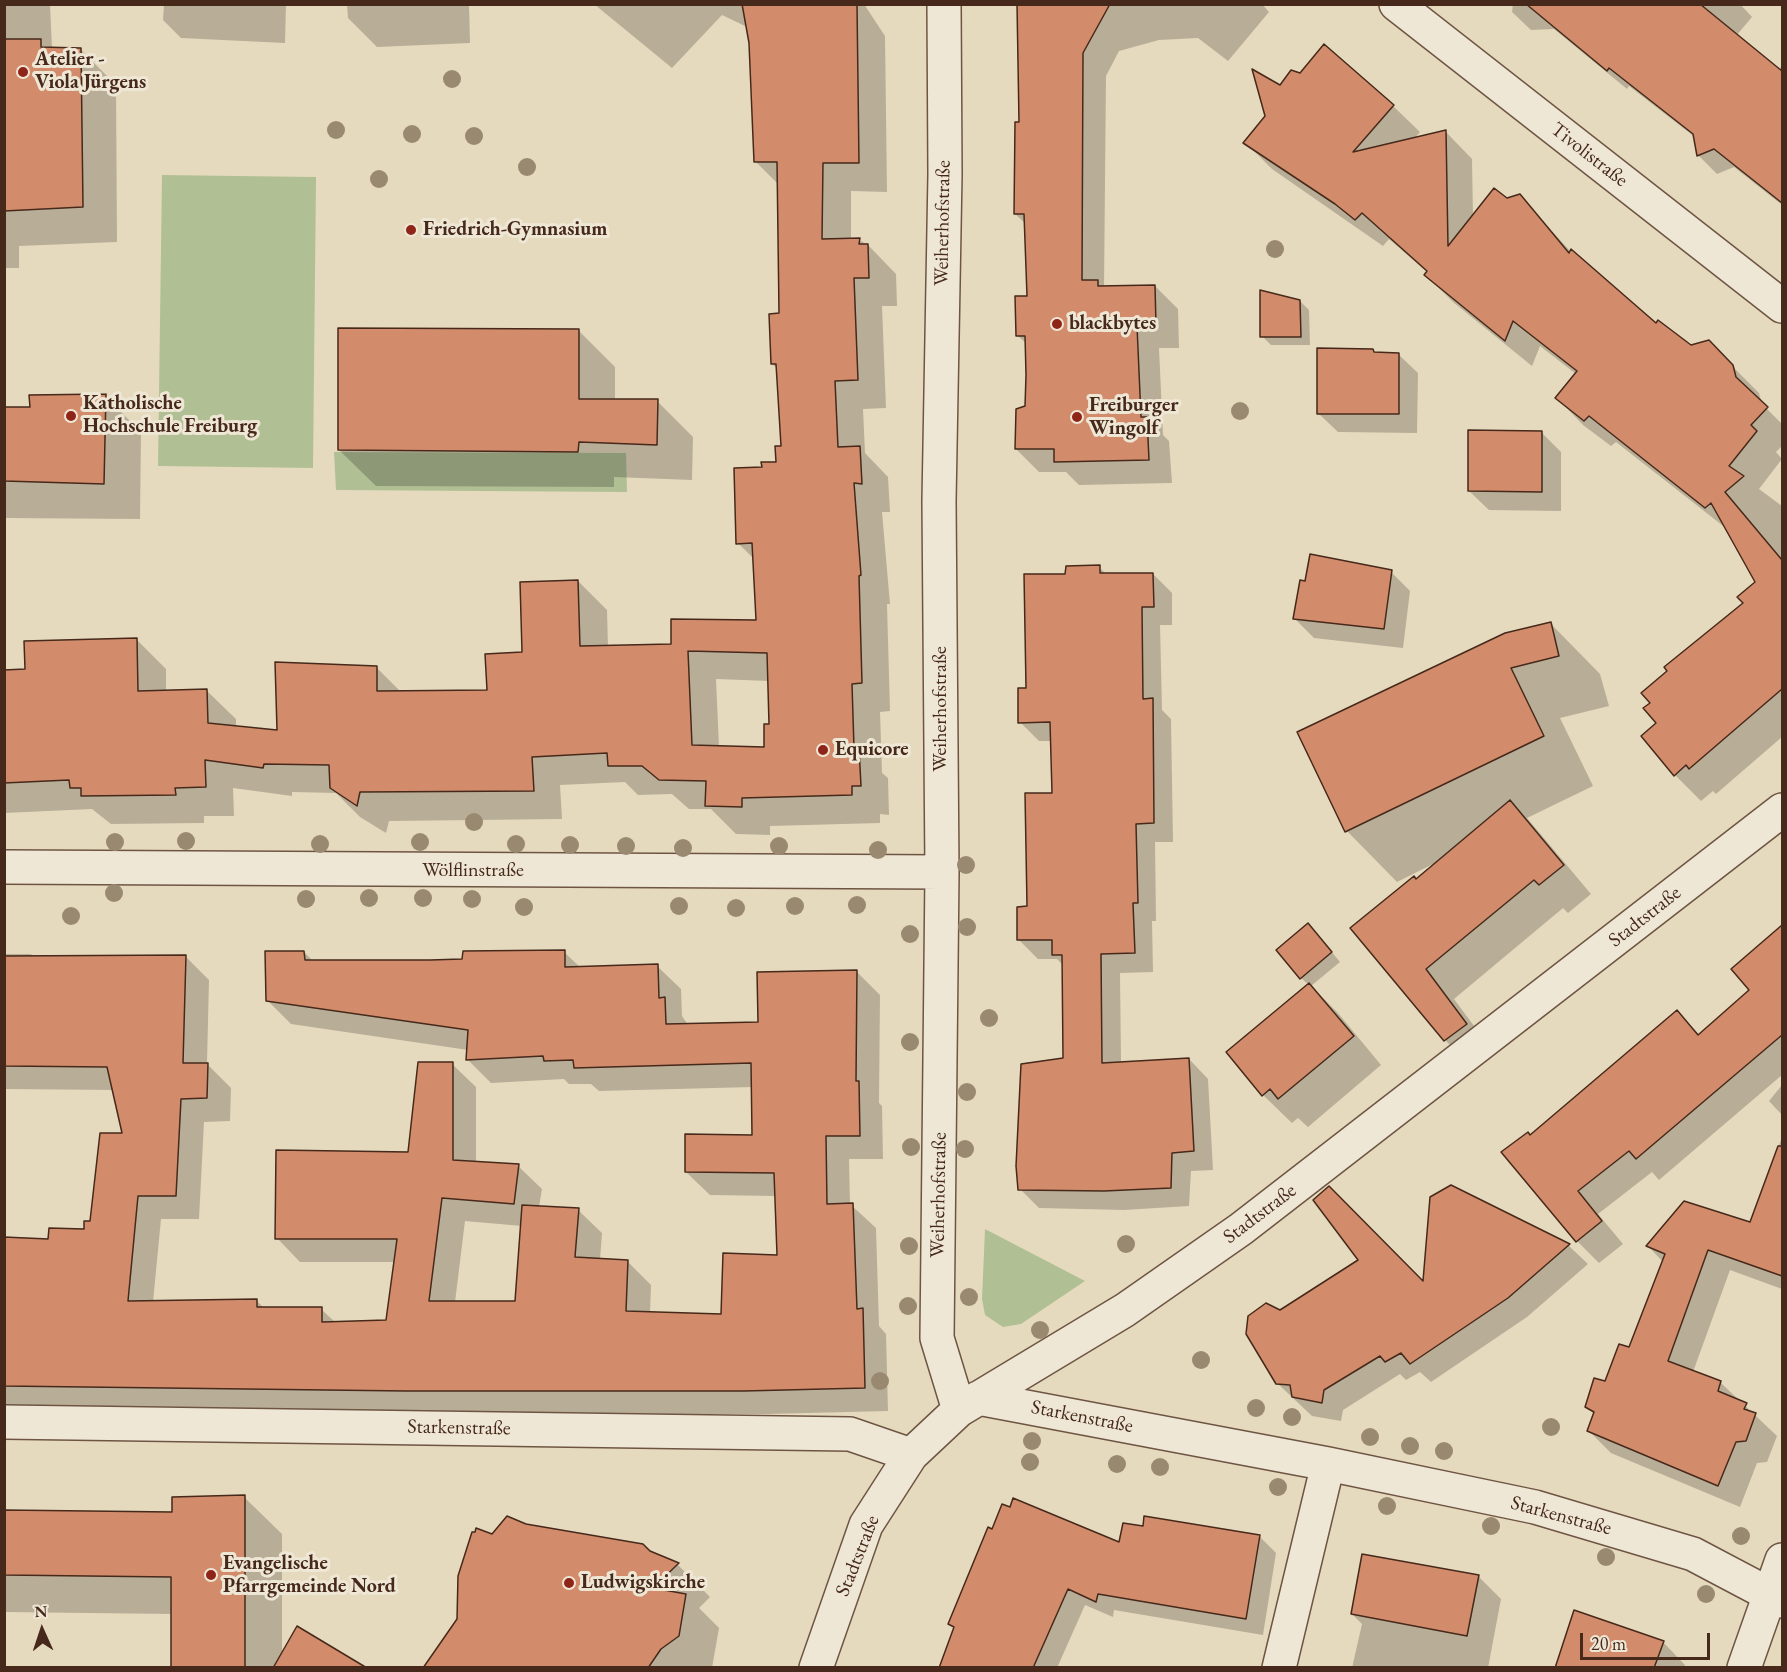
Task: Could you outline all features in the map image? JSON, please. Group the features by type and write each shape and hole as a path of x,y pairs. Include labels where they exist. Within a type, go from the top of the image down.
{"street":[{"name":"Weiherhofstraße","path":"944,4 945,174 939,501 942,872 937,1338 968,1404"},
{"name":"Tivolistraße","path":"1396,4 1782,306"},
{"name":"Stadtstraße","path":"816,1668 866,1525 909,1458 968,1404 1125,1310 1241,1229 1782,810"},
{"name":"Wölflinstraße","path":"4,867 942,872"},
{"path":"939,1342 968,1404"},
{"name":"Starkenstraße","path":"968,1404 1328,1464 1535,1507 1693,1554 1776,1598"},
{"name":"Starkenstraße","path":"4,1422 850,1434 909,1458"},
{"path":"822,1668 866,1533 909,1458"},
{"path":"1279,1668 1328,1464"},
{"path":"1744,1668 1776,1598 1782,1560"}],"green space":[{"path":"162,175 316,177 313,468 158,466"},
{"path":"334,452 626,453 627,492 336,490"},
{"path":"985,1229 1085,1281 1021,1324 1003,1327 985,1315 982,1299"}],"building":[{"path":"742,4 857,4 859,163 823,163 822,239 860,238 859,244 868,244 869,278 854,278 858,380 835,381 838,447 860,446 862,484 854,483 861,575 859,576 862,683 852,684 854,748 859,748 861,786 852,786 852,795 742,798 742,807 705,806 706,781 659,780 642,766 608,766 607,753 532,757 534,791 360,792 357,806 330,788 329,765 264,764 263,768 205,760 206,787 175,788 176,795 81,796 81,788 70,788 69,780 4,783 4,670 25,669 24,641 137,638 138,691 207,689 208,723 277,730 275,662 377,666 377,691 487,690 485,654 522,652 520,582 578,580 580,646 671,644 671,619 756,620 752,543 736,544 734,468 762,467 761,462 776,462 775,446 781,446 776,364 771,364 769,314 779,313 777,162 754,162 749,43","holes":["688,651 767,653 769,724 764,724 764,747 692,745"]},
{"path":"1017,4 1110,4 1083,53 1082,280 1098,280 1098,286 1155,285 1156,325 1137,326 1141,417 1147,417 1149,460 1054,462 1054,449 1015,449 1016,409 1025,406 1026,375 1025,336 1016,336 1015,296 1027,296 1024,214 1014,214 1015,122 1019,122"},
{"path":"1526,4 1700,4 1782,71 1782,203 1714,149 1697,156 1693,134 1609,68 1607,71"},
{"path":"4,39 41,39 41,47 81,48 83,207 4,211"},
{"path":"1324,44 1394,105 1353,152 1446,130 1448,246 1494,188 1507,198 1520,194 1569,253 1571,249 1656,323 1658,320 1691,345 1709,340 1733,365 1736,377 1768,407 1751,425 1757,431 1729,466 1744,476 1725,492 1782,560 1782,689 1689,769 1686,765 1674,776 1641,736 1656,723 1643,708 1650,703 1641,693 1667,671 1664,667 1743,603 1737,597 1755,582 1711,503 1705,508 1589,416 1584,421 1555,398 1577,371 1513,321 1505,341 1424,275 1427,271 1362,213 1355,220 1335,204 1243,143 1265,116 1252,69 1280,85 1291,70 1300,73"},
{"path":"1260,290 1300,300 1301,337 1260,337"},
{"path":"338,328 579,329 579,399 658,399 657,445 579,442 578,452 338,450"},
{"path":"1317,348 1373,349 1374,352 1399,353 1399,414 1317,414"},
{"path":"106,394 104,484 4,481 4,407 30,407 29,395"},
{"path":"1468,430 1542,431 1542,492 1468,491"},
{"path":"1310,554 1392,570 1384,629 1293,619 1300,580 1305,581"},
{"path":"1100,565 1100,573 1153,573 1154,607 1142,607 1143,699 1153,698 1154,823 1136,824 1138,903 1133,903 1135,953 1101,954 1102,1063 1189,1058 1194,1151 1172,1153 1171,1188 1104,1191 1018,1190 1016,1166 1021,1064 1063,1058 1062,955 1052,955 1052,940 1017,940 1017,907 1027,906 1025,793 1052,793 1050,722 1018,723 1018,688 1026,688 1024,574 1065,574 1066,566"},
{"path":"1551,622 1559,656 1511,668 1544,736 1345,832 1297,732 1505,633"},
{"path":"1510,800 1564,865 1539,885 1534,880 1426,969 1467,1024 1444,1041 1350,928 1414,876 1416,879"},
{"path":"1308,923 1332,952 1300,979 1276,950"},
{"path":"1782,925 1782,1035 1636,1159 1629,1151 1578,1191 1602,1221 1576,1242 1501,1152 1528,1132 1530,1135 1677,1010 1698,1035 1749,990 1731,969"},
{"path":"565,950 565,967 658,964 659,998 665,997 666,1024 758,1022 757,972 857,970 856,1081 859,1081 860,1136 826,1136 827,1204 853,1203 857,1309 863,1308 865,1388 744,1391 406,1391 4,1386 4,1237 48,1239 49,1228 84,1229 84,1221 90,1221 100,1133 122,1133 107,1067 4,1066 4,956 186,955 183,1063 208,1063 207,1098 181,1099 176,1196 138,1196 128,1301 257,1299 257,1307 322,1307 322,1322 386,1320 397,1239 275,1239 276,1150 408,1152 418,1062 453,1062 453,1160 519,1164 514,1204 442,1198 429,1301 515,1301 522,1205 579,1208 575,1257 628,1260 626,1311 721,1314 723,1253 777,1255 774,1173 685,1172 685,1134 752,1135 751,1063 574,1068 573,1060 544,1061 543,1056 466,1060 468,1030 266,1001 265,951 304,951 305,960 430,960 462,959 463,951"},
{"path":"1309,983 1354,1036 1278,1099 1270,1089 1262,1096 1226,1052"},
{"path":"1778,1146 1782,1146 1782,1276 1708,1250 1668,1361 1721,1381 1718,1391 1747,1403 1744,1409 1756,1413 1746,1441 1736,1442 1718,1486 1587,1431 1594,1412 1585,1407 1594,1378 1605,1381 1619,1344 1629,1347 1665,1254 1646,1246 1684,1201 1750,1222"},
{"path":"1451,1185 1570,1244 1508,1298 1410,1364 1401,1353 1385,1362 1380,1356 1324,1390 1322,1403 1292,1397 1290,1385 1276,1384 1246,1334 1248,1316 1266,1303 1280,1310 1358,1260 1313,1200 1329,1186 1423,1281 1430,1197"},
{"path":"245,1495 245,1668 171,1668 171,1577 4,1575 4,1510 172,1512 172,1497"},
{"path":"1013,1498 1119,1542 1123,1523 1143,1526 1144,1516 1260,1535 1246,1619 1098,1594 1096,1602 1068,1589 1033,1668 939,1668 954,1627 948,1624 988,1527 992,1529 1002,1504 1010,1507"},
{"name":"Ludwigskirche","path":"507,1516 526,1524 643,1544 650,1551 679,1563 653,1588 686,1594 679,1636 661,1649 648,1668 423,1668 457,1619 458,1576 472,1532 475,1532 476,1528 492,1534"},
{"path":"1362,1554 1479,1575 1467,1636 1351,1614"},
{"path":"1574,1610 1664,1641 1654,1668 1555,1668"},
{"path":"297,1626 367,1668 273,1668"}],"place":[{"name":"Atelier - Viola Jürgens","path":"23,72"},
{"name":"Friedrich-Gymnasium","path":"411,230"},
{"name":"blackbytes","path":"1057,324"},
{"name":"Katholische Hochschule Freiburg","path":"71,416"},
{"name":"Freiburger Wingolf","path":"1077,417"},
{"name":"Equicore","path":"823,750"},
{"name":"Evangelische Pfarrgemeinde Nord","path":"211,1575"},
{"name":"Ludwigskirche","path":"569,1583"}]}
